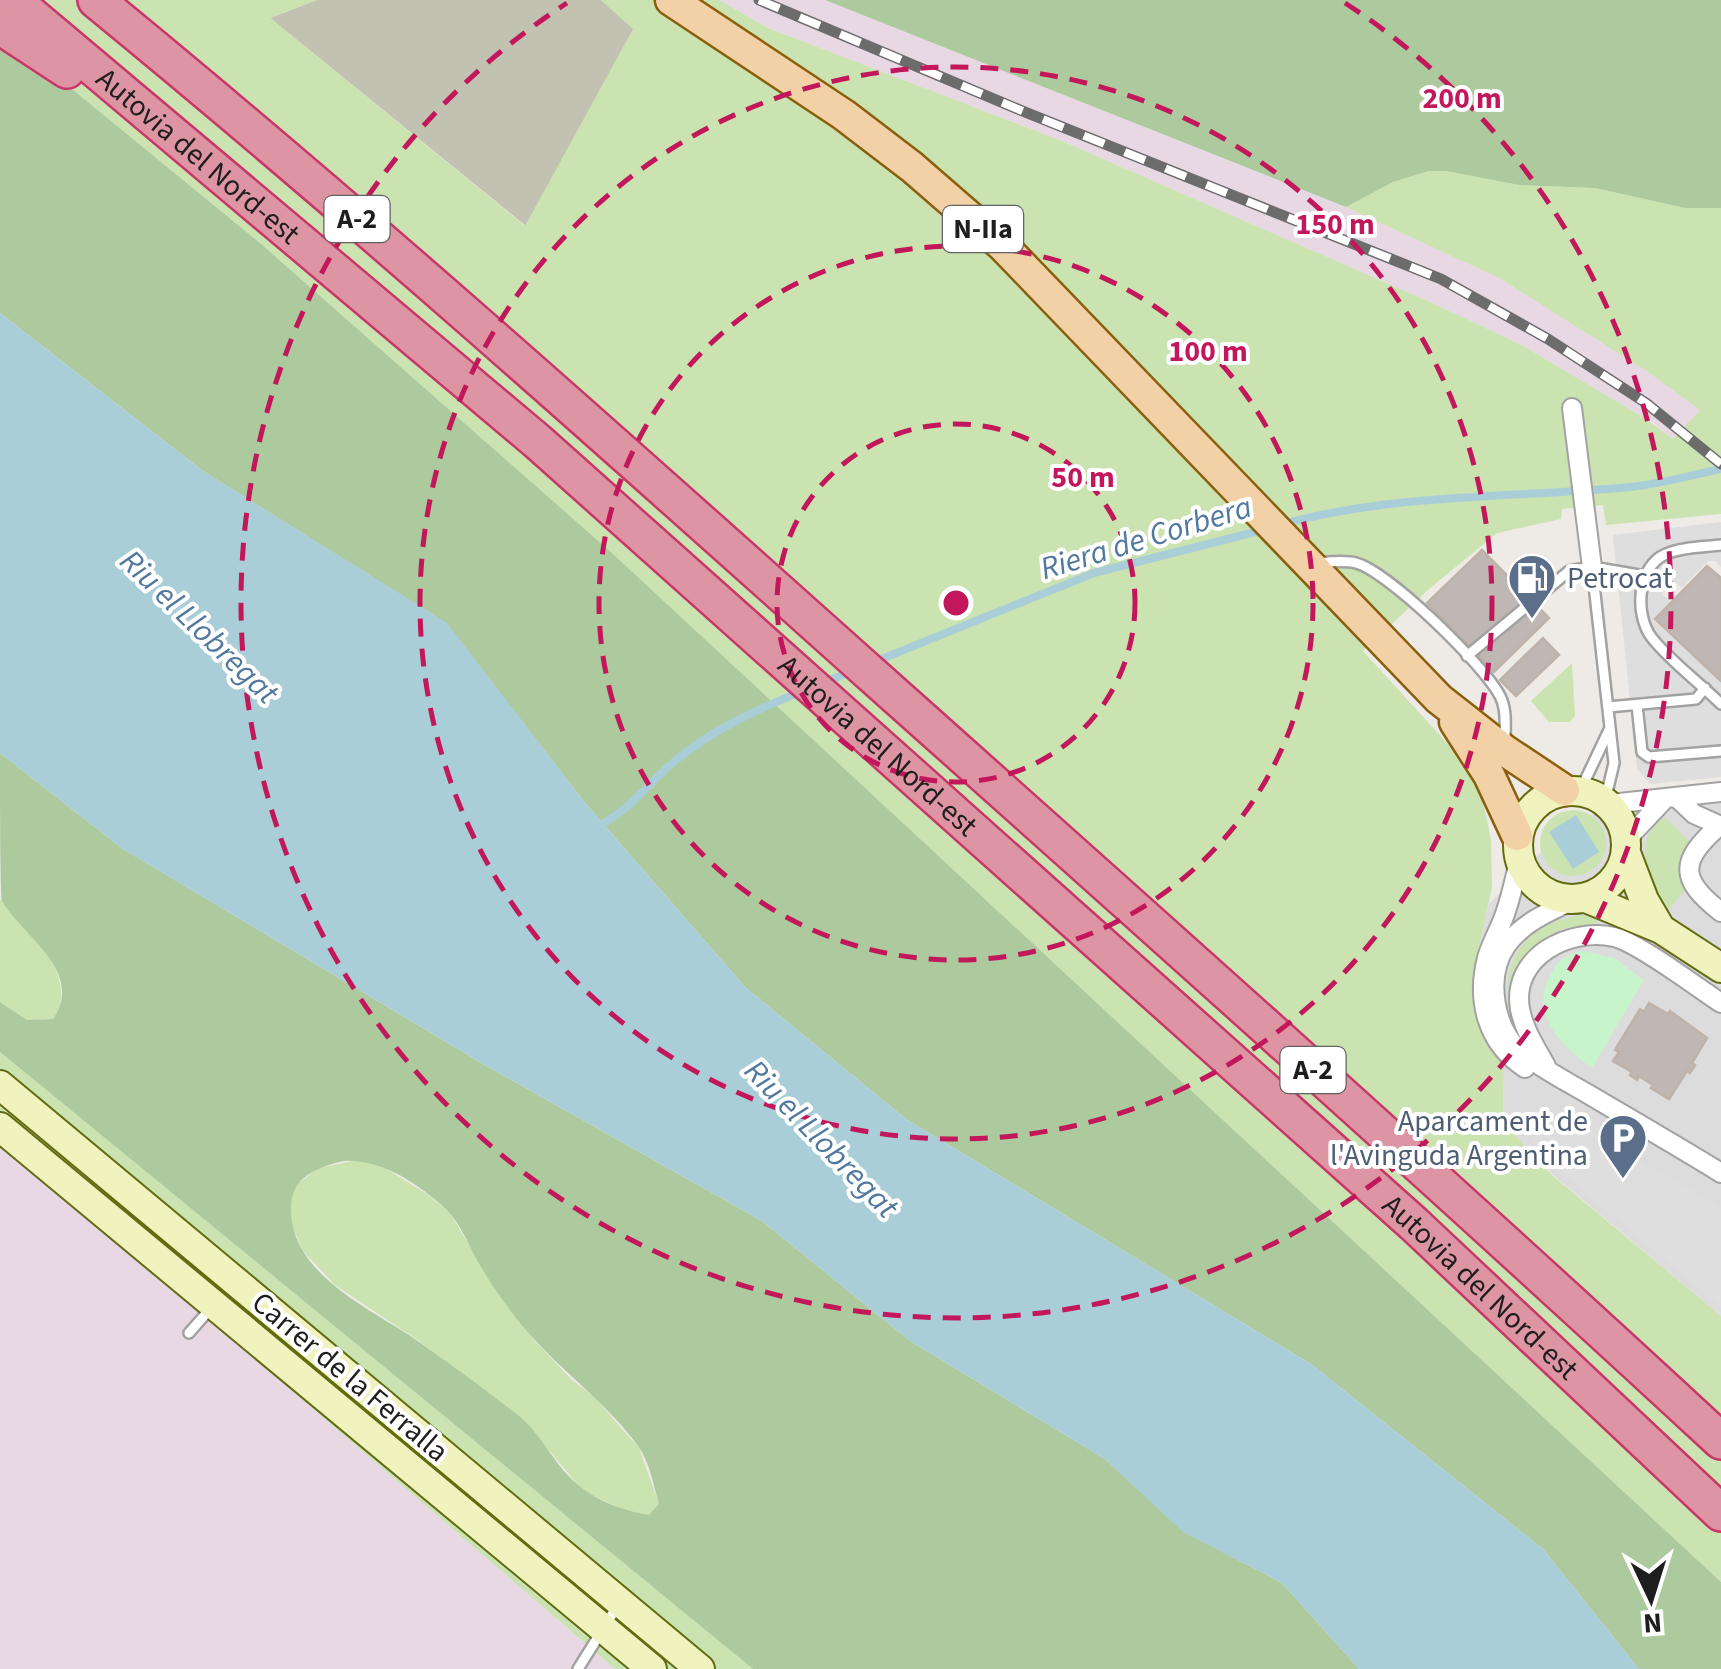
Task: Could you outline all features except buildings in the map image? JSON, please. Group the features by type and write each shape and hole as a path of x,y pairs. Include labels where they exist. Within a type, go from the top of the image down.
{"highway":[{"name":"Autovia del Nord-est","path":"13,0 537,441 1414,1224 1721,1513"},
{"name":"Autovia del Nord-est","path":"96,0 320,186 613,443 1504,1240 1721,1440"},
{"path":"0,26 202,158"}],"main road":[{"name":"N-IIa","path":"671,0 844,116 1003,246 1439,699 1504,750 1590,796"},
{"name":"N-IIa","path":"1439,699 1489,775 1518,848"}],"street":[{"path":"1572,408 1592,567"},
{"path":"1542,1062 1527,1070 1507,1056 1496,1041 1482,1002 1488,955 1505,916 1527,814 1538,802 1590,796 1670,799 1721,792"},
{"path":"1590,796 1622,821 1644,900 1661,928"},
{"path":"1670,799 1720,826 1698,843 1688,867 1695,891 1721,912"},
{"path":"1670,799 1626,846 1620,873 1612,882 1522,929 1504,948 1496,974 1495,1000 1500,1018 1520,1051 1721,1174"},
{"name":"N-IIa","path":"1518,848 1538,887 1562,898 1581,898"},
{"path":"1581,898 1661,928 1721,968"},
{"path":"1542,1062 1520,1009 1520,987 1539,954 1578,935 1620,938 1721,1002"},
{"name":"Carrer de la Ferralla","path":"0,1086 700,1669"},
{"name":"Carrer de la Ferralla","path":"0,1127 646,1667"}],"lane":[{"path":"1721,545 1664,554 1645,576 1642,618 1651,636 1721,704"},
{"path":"1301,556 1353,562 1373,570 1467,656 1502,700 1504,750"},
{"path":"1467,656 1569,572 1592,567 1645,576"},
{"path":"1590,796 1614,763 1592,567"},
{"path":"1608,707 1696,699 1705,688"},
{"path":"1637,706 1642,752 1650,758 1721,751"},
{"path":"1590,796 1610,727"},
{"path":"189,1332 234,1281"},
{"path":"578,1669 620,1602"},
{"path":"646,1667 664,1639"}],"shaded area":[{"path":"317,0 601,0 634,29 526,226 270,18"},
{"path":"719,0 825,0 1346,207 1499,278 1701,410 1673,439 1653,423 1523,346 1439,306 1062,141 768,28"},
{"path":"1721,522 1721,567 1708,561 1682,588 1675,582 1662,594 1670,601 1653,620 1721,682 1721,777 1650,784 1637,769 1617,574 1654,586 1645,576 1616,568 1613,535"},
{"path":"1721,783 1721,1316 1553,1175 1513,1133 1503,1113 1504,1068 1480,1029 1474,971 1488,905 1569,824 1653,791"},
{"name":"Aparcament de l'Avinguda Argentina","path":"1557,1110 1721,1208 1721,1307 1537,1153 1524,1129"},
{"path":"0,1145 194,1306 615,1669 0,1669"}],"green space":[{"path":"0,0 317,0 270,18 525,226 633,29 601,0 719,0 768,28 1062,141 1439,306 1523,346 1673,439 1700,410 1648,372 1499,278 1346,207 1393,182 1429,171 1447,171 1519,185 1595,188 1685,208 1721,208 1721,514 1606,525 1603,505 1562,509 1561,519 1497,533 1363,651 1478,777 1491,840 1492,887 1474,971 1480,1029 1504,1068 1503,1113 1513,1133 1553,1176 1721,1316 1721,1582 612,553 260,243 0,30"},
{"path":"825,0 1721,0 1721,208 1685,208 1595,188 1519,185 1446,171 1429,171 1393,182 1346,207"},
{"path":"0,30 260,243 612,553 1721,1582 1721,1669 1639,1669 1543,1549 1311,1364 906,1119 745,987 586,804 446,623 203,471 0,313"},
{"path":"1572,663 1575,716 1570,722 1549,722 1531,701"},
{"path":"0,753 123,849 483,1064 762,1221 910,1341 1105,1459 1184,1532 1282,1583 1359,1669 753,1669 0,1052 0,1002 27,1020 53,1019 61,1002 62,986 48,956 2,901","holes":["356,1161 382,1167 406,1179 451,1215 520,1323 638,1446 659,1504 649,1515 607,1503 584,1489 563,1470 520,1417 319,1272 294,1231 292,1196 301,1181 315,1170"]},
{"path":"1573,810 1596,820 1606,843 1596,866 1573,876 1550,866 1540,843 1550,820"},
{"path":"1665,817 1692,844 1688,886 1666,913 1649,876 1645,850 1647,838"},
{"path":"0,899 48,954 56,970 61,986 60,1003 53,1019 27,1020 0,1002"},
{"path":"1598,913 1598,926 1559,931 1534,948 1509,1013 1510,971 1526,940 1557,921"},
{"path":"1583,951 1614,958 1644,980 1592,1068 1559,1038 1545,1014 1543,1001 1545,987 1557,964"},
{"path":"0,1052 753,1669 615,1669 194,1306 0,1145"},
{"path":"356,1160 380,1165 449,1212 508,1307 535,1341 594,1397 639,1448 659,1504 649,1516 622,1509 583,1491 526,1423 419,1341 335,1285 303,1251 291,1224 291,1197 297,1185 316,1169"}],"water":[{"name":"Riu el Llobregat","path":"0,313 203,471 447,623 586,804 745,987 906,1119 1311,1364 1543,1549 1639,1669 1359,1669 1282,1583 1183,1532 1105,1459 910,1341 762,1221 483,1064 123,849 0,753"},
{"path":"1576,815 1599,852 1573,869 1549,832"}],"waterway":[{"name":"Riera de Corbera","path":"1280,525 1366,507 1631,487 1721,469"},
{"name":"Riera de Corbera","path":"874,662 1094,573 1267,529"},
{"name":"Riera de Corbera","path":"823,683 852,671"},
{"name":"Riera de Corbera","path":"598,826 620,812 705,739 800,692"}],"railway":[{"path":"759,0 1441,279 1548,339 1646,403 1721,464"}],"place":[{"name":"Petrocat","path":"1532,620"},
{"name":"Aparcament de l'Avinguda Argentina","path":"1623,1180"}]}
